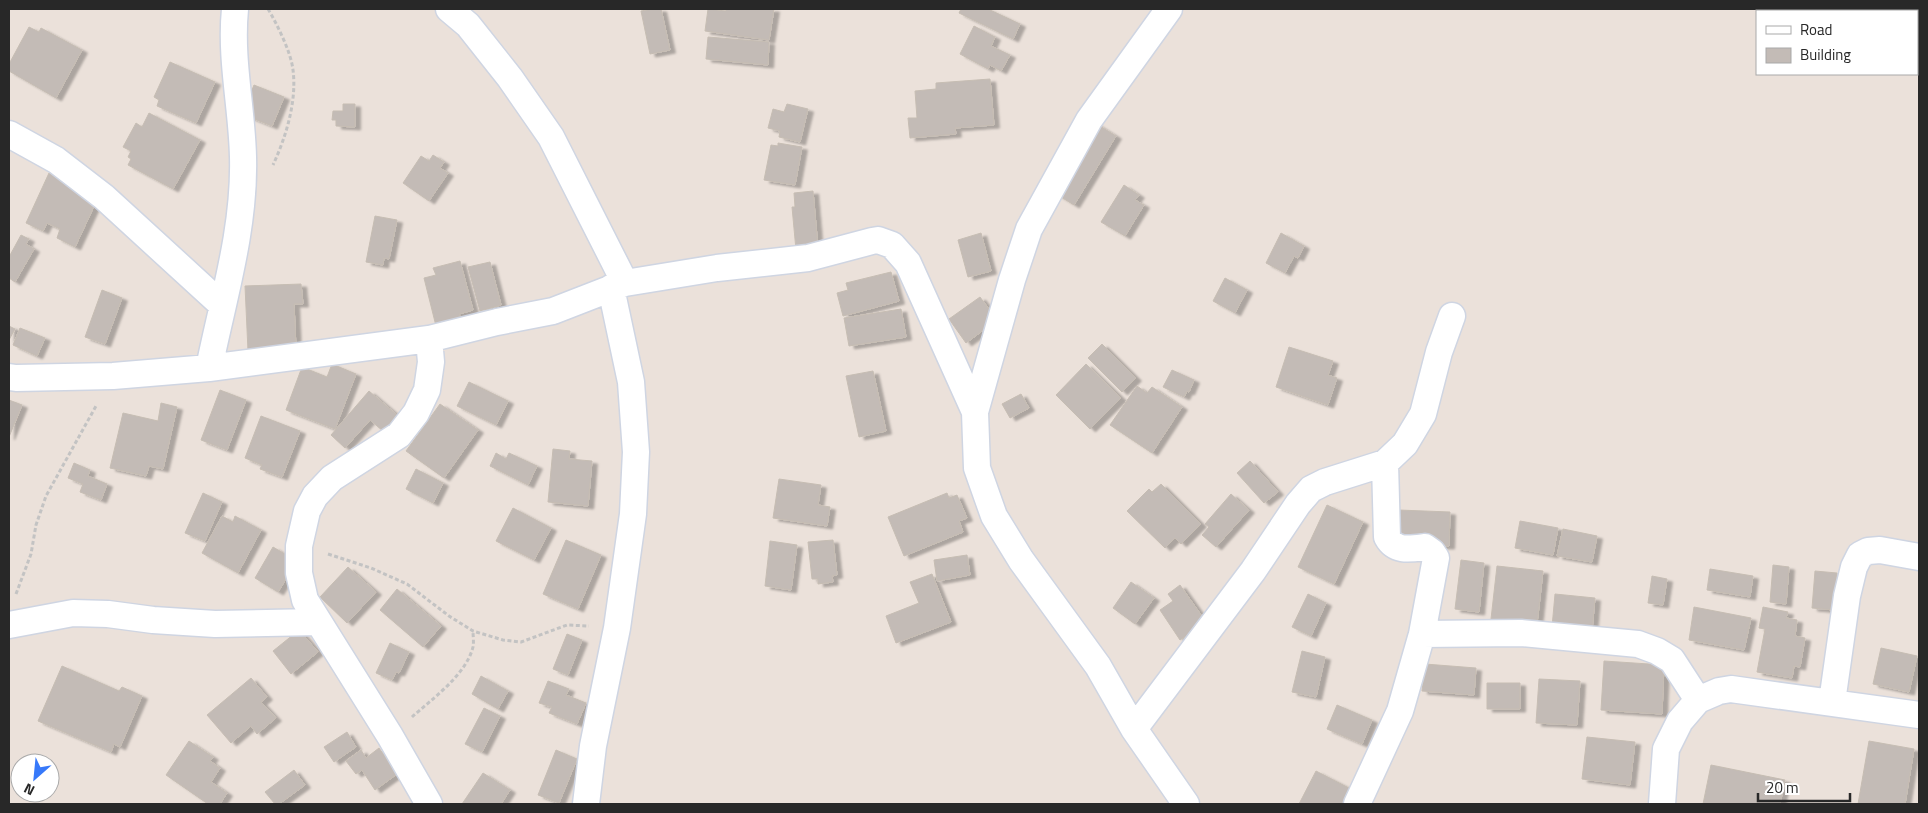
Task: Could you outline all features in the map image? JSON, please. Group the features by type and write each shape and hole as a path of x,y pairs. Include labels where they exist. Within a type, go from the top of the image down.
{"street":[{"path":"209,368 241,210 243,158 235,66 235,9"},
{"path":"449,9 468,25 510,78 551,137 618,285 631,382 636,452 633,514 617,628 593,746 586,804"},
{"path":"1169,9 1089,120 1029,229 1012,280 975,412 977,468 994,516 1021,560 1098,666 1134,729 1186,804"},
{"path":"9,134 56,160 104,198 222,305"},
{"path":"9,377 113,376 209,368 429,339 553,311 618,285 717,268 808,258 872,241 884,242 899,251 908,263 975,412"},
{"path":"1134,729 1253,572 1298,504 1311,488 1385,463 1405,444 1423,414 1439,352 1452,316"},
{"path":"429,339 431,362 427,390 416,413 399,435 332,478 316,496 307,511 299,546 299,573 305,600 390,736 429,804"},
{"path":"1357,804 1400,711 1422,634 1436,558 1425,547 1397,548 1387,537 1385,463"},
{"path":"1832,702 1847,596 1854,568 1860,555 1868,551 1880,550 1919,557"},
{"path":"11,613 108,614 153,620 215,624 318,622"},
{"path":"1422,634 1521,633 1638,644 1657,651 1672,660 1698,700"},
{"path":"1662,804 1666,749 1680,721 1698,700 1719,691 1731,689 1919,715"}],"path":[{"path":"268,9 289,56 294,81 288,126 270,173"},
{"path":"11,613 31,554 36,525 46,496 113,376"},
{"path":"299,546 371,568 406,584 448,616 473,631 512,642 521,642 567,625 617,628"},
{"path":"390,736 451,681 466,662 473,646 473,631"}],"building":[{"path":"661,9 670,50 650,54 641,11"},
{"path":"708,9 726,11 726,9 774,9 769,40 705,31"},
{"path":"961,9 988,9 1020,24 1013,39 959,13"},
{"path":"974,26 995,37 991,46 1010,55 1001,71 990,65 988,69 960,54"},
{"path":"29,27 39,32 41,28 82,50 56,98 9,71 9,64"},
{"path":"708,37 769,42 768,65 706,59"},
{"path":"170,62 215,82 196,123 157,106 159,100 154,97"},
{"path":"990,79 994,125 955,128 956,134 910,138 908,118 917,118 915,91 936,89 936,83"},
{"path":"254,85 284,97 272,126 242,114"},
{"path":"343,104 355,104 355,127 336,126 336,120 332,120 333,111 343,111"},
{"path":"787,104 808,109 800,142 779,137 780,131 768,128 773,109 784,112"},
{"path":"149,113 200,140 173,189 128,165 131,159 128,157 131,151 123,147 136,123 142,127"},
{"path":"1095,123 1116,136 1074,205 1053,192"},
{"path":"778,143 802,147 795,185 764,180 771,145 778,146"},
{"path":"433,155 444,162 440,168 448,173 429,201 403,183 421,156 429,161"},
{"path":"49,173 85,189 96,202 75,247 57,238 60,229 47,223 43,231 26,223"},
{"path":"1124,185 1139,195 1135,200 1144,205 1125,236 1101,222"},
{"path":"813,191 818,248 796,250 792,207 795,207 794,193"},
{"path":"375,216 397,220 389,259 384,258 383,265 366,262"},
{"path":"981,233 991,271 968,277 958,240"},
{"path":"1281,233 1304,246 1298,258 1294,256 1285,273 1266,263"},
{"path":"21,235 29,239 26,244 34,249 15,282 9,278 9,257"},
{"path":"460,261 473,310 459,314 461,319 436,326 424,278 436,275 433,268"},
{"path":"490,262 501,305 480,311 468,267"},
{"path":"891,272 899,301 843,316 837,293 848,290 846,283"},
{"path":"1225,278 1247,290 1235,313 1213,301"},
{"path":"301,284 303,304 294,304 296,348 248,351 245,286"},
{"path":"102,290 122,298 105,344 85,337"},
{"path":"980,297 997,320 966,343 949,319"},
{"path":"901,309 906,337 849,346 844,318"},
{"path":"9,326 15,329 9,340"},
{"path":"20,328 45,338 37,356 13,345"},
{"path":"1102,344 1136,378 1122,392 1088,358"},
{"path":"1289,347 1333,361 1328,375 1337,378 1328,405 1276,387"},
{"path":"332,364 356,374 335,429 286,410 302,367 327,377"},
{"path":"1086,364 1121,398 1090,429 1056,395"},
{"path":"1172,370 1194,380 1189,392 1187,391 1184,397 1163,387"},
{"path":"873,371 886,431 859,437 846,376"},
{"path":"469,382 508,401 496,425 457,406"},
{"path":"1137,386 1147,393 1152,387 1182,407 1152,453 1110,425"},
{"path":"220,390 246,400 227,450 201,440"},
{"path":"369,391 404,421 390,437 370,420 345,448 331,435"},
{"path":"1021,394 1029,408 1010,418 1002,404"},
{"path":"9,400 22,405 9,437"},
{"path":"161,403 177,407 163,469 149,466 146,476 110,468 123,413 158,421"},
{"path":"440,404 478,430 444,478 406,451"},
{"path":"261,416 300,431 282,477 260,469 262,465 245,458"},
{"path":"553,449 570,451 569,459 592,461 588,506 548,502"},
{"path":"496,453 506,459 509,453 537,466 528,485 490,466"},
{"path":"1250,461 1278,492 1264,503 1237,473"},
{"path":"74,463 90,470 88,476 107,484 101,500 80,492 83,484 68,478"},
{"path":"416,469 443,483 433,503 406,489"},
{"path":"779,479 821,485 818,505 830,507 827,526 773,518"},
{"path":"1161,484 1201,524 1181,544 1175,538 1165,548 1127,511 1149,489 1152,492"},
{"path":"203,493 222,502 205,541 185,533"},
{"path":"947,493 949,498 957,495 967,518 959,521 963,532 904,556 888,517"},
{"path":"1231,494 1249,510 1216,547 1202,535 1209,527 1205,524"},
{"path":"1327,505 1363,522 1334,584 1298,567"},
{"path":"513,508 551,528 534,560 496,541"},
{"path":"1399,510 1450,512 1449,546 1398,545"},
{"path":"222,516 233,522 235,516 261,530 238,573 202,553"},
{"path":"1520,521 1558,528 1553,555 1515,548"},
{"path":"1563,529 1597,536 1592,562 1557,556"},
{"path":"566,540 601,555 578,609 543,594"},
{"path":"833,540 837,575 832,576 833,582 818,584 818,579 812,579 808,542"},
{"path":"770,541 797,545 791,590 765,586"},
{"path":"273,547 297,561 278,592 255,578"},
{"path":"967,555 970,575 937,581 934,560"},
{"path":"1461,560 1484,563 1479,612 1455,609"},
{"path":"1773,565 1789,567 1786,604 1770,602"},
{"path":"1497,566 1543,571 1537,624 1491,619"},
{"path":"348,567 376,592 347,623 320,597"},
{"path":"1710,569 1753,576 1750,597 1707,590"},
{"path":"1815,571 1837,573 1834,610 1812,608"},
{"path":"932,574 951,622 896,643 886,616 919,603 910,582"},
{"path":"1652,576 1667,579 1663,605 1648,603"},
{"path":"1131,582 1154,598 1135,624 1113,608"},
{"path":"1180,585 1206,622 1180,640 1160,610 1173,601 1168,594"},
{"path":"397,589 441,626 423,647 380,610"},
{"path":"1308,594 1326,603 1311,636 1292,627"},
{"path":"1555,594 1595,598 1592,631 1552,627"},
{"path":"1694,607 1751,618 1744,650 1689,640"},
{"path":"1763,607 1788,612 1786,618 1797,620 1795,636 1805,638 1800,667 1794,666 1792,678 1757,672 1765,629 1759,628"},
{"path":"299,630 318,652 291,674 273,651"},
{"path":"567,634 582,640 568,675 553,669"},
{"path":"390,643 409,652 399,673 396,672 392,680 376,673"},
{"path":"1881,648 1917,656 1909,692 1873,684"},
{"path":"1302,651 1325,657 1316,697 1292,692"},
{"path":"1604,661 1664,665 1662,714 1601,710"},
{"path":"1425,664 1476,668 1474,695 1422,691"},
{"path":"62,666 119,691 122,687 142,696 120,747 114,744 111,752 38,721"},
{"path":"481,676 508,691 498,709 472,694"},
{"path":"251,678 267,697 261,702 276,718 257,734 251,726 231,743 207,715"},
{"path":"1539,679 1580,681 1577,725 1536,723"},
{"path":"548,681 569,689 566,695 586,703 577,724 549,713 552,707 539,703"},
{"path":"1487,683 1520,683 1520,709 1487,709"},
{"path":"1337,705 1372,720 1362,744 1327,729"},
{"path":"484,708 500,716 482,752 465,744"},
{"path":"347,732 356,747 334,762 324,747"},
{"path":"1587,737 1635,742 1630,785 1582,779"},
{"path":"189,741 213,757 210,761 220,768 211,782 227,793 220,804 208,804 166,775"},
{"path":"1869,741 1914,749 1905,804 1858,804"},
{"path":"379,748 397,774 375,790 362,770 356,774 346,761 361,750 366,758"},
{"path":"556,750 577,759 559,803 538,795"},
{"path":"1711,765 1785,780 1780,804 1703,804"},
{"path":"294,770 305,785 279,804 275,804 265,792"},
{"path":"1316,771 1351,789 1343,804 1299,804"},
{"path":"483,773 510,790 501,804 462,804"}]}
